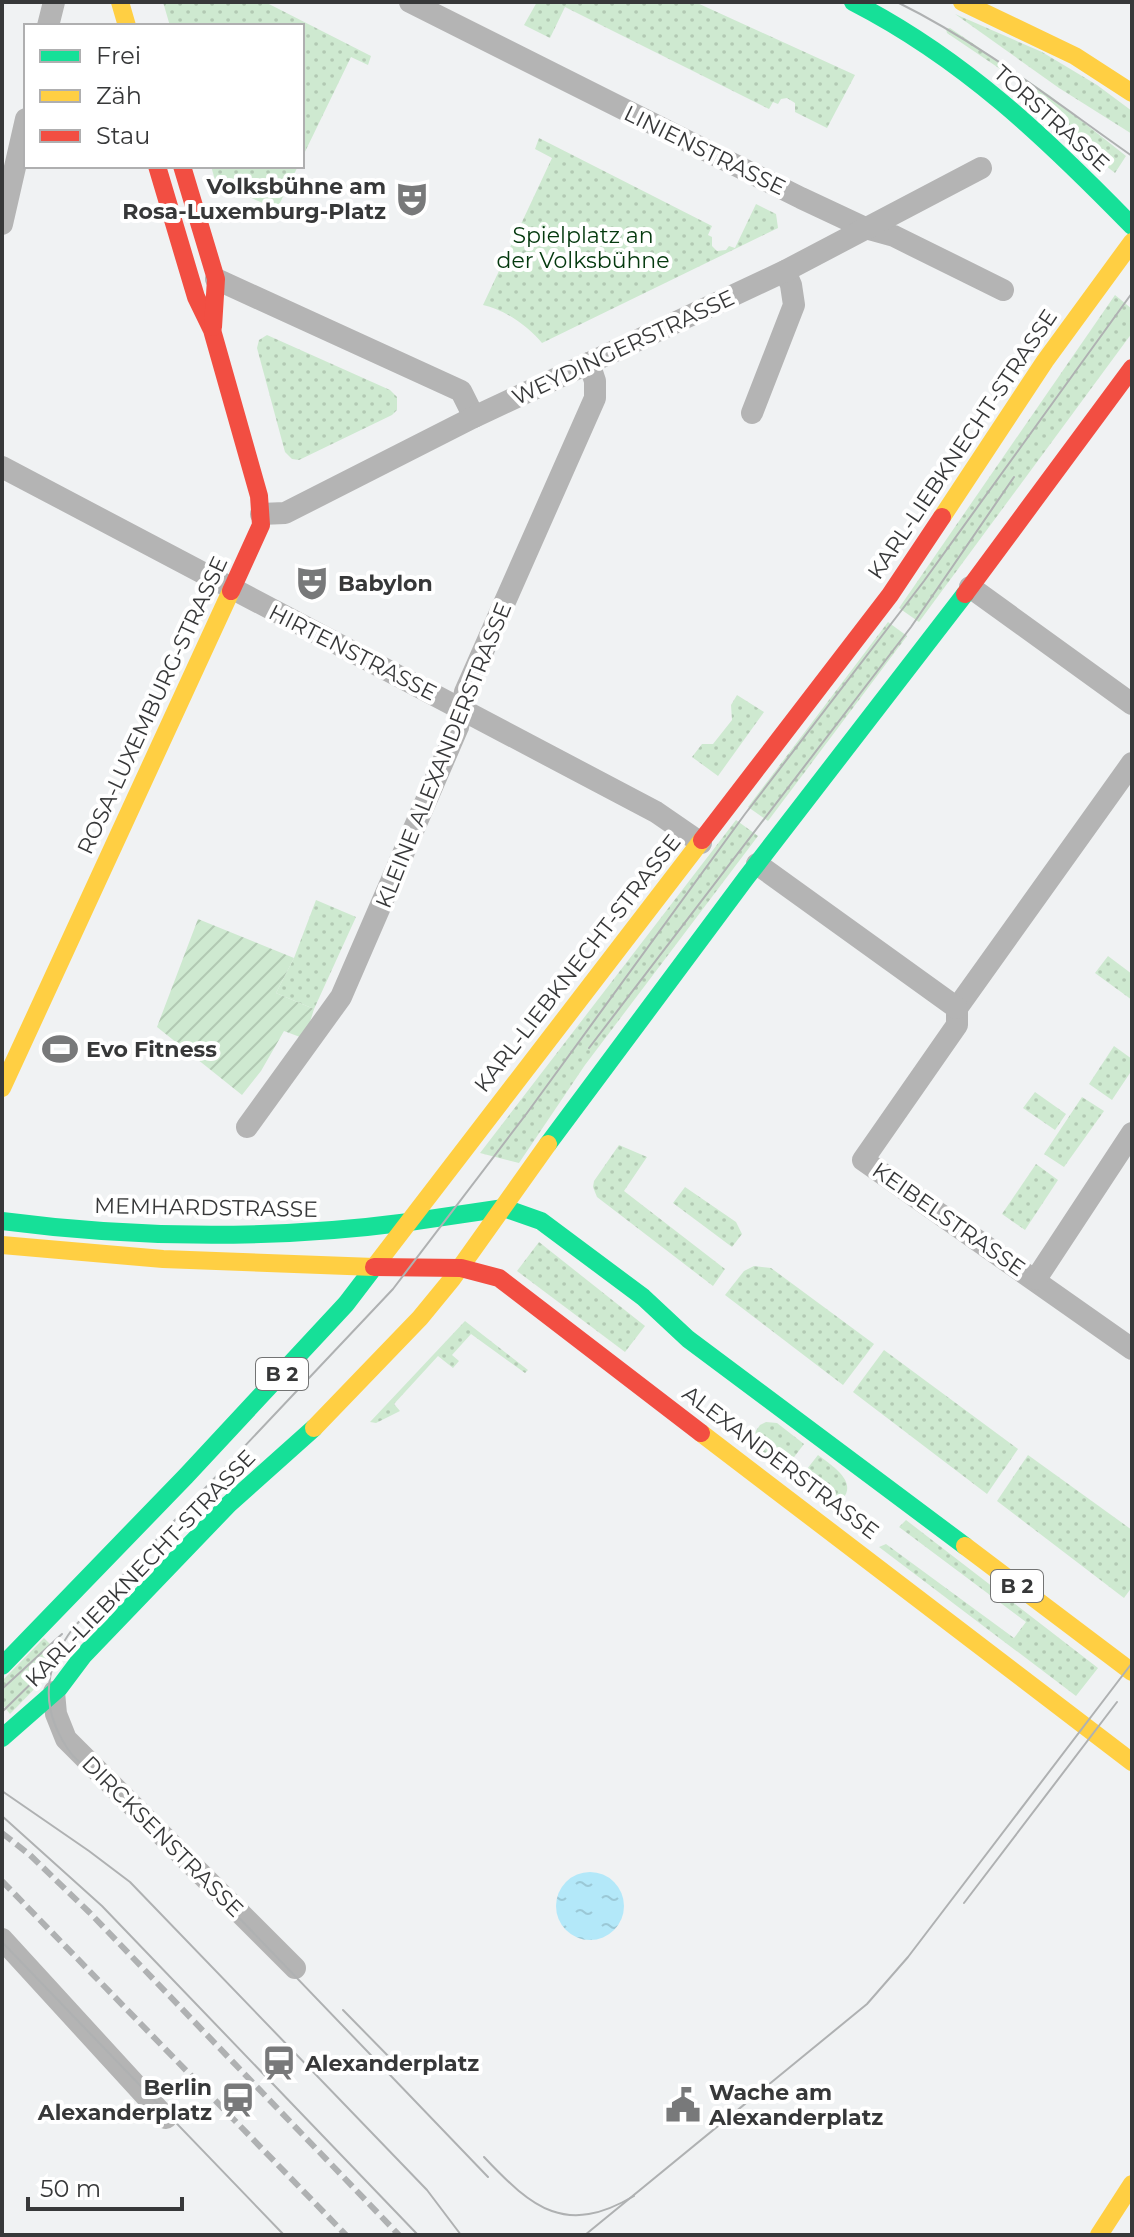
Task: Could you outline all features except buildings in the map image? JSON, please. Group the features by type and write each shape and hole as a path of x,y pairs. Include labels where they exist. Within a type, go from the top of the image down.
{"main road":[{"path":"120,2 126,24"},
{"name":"TORSTRASSE","path":"853,2 913,34 1007,103 1132,226"},
{"name":"TORSTRASSE","path":"962,2 1075,56 1132,93"},
{"name":"ROSA-LUXEMBURG-STRASSE","path":"2,1088 261,525 259,496 212,330 196,297 158,168"},
{"name":"ROSA-LUXEMBURG-STRASSE","path":"183,168 216,279 212,330"},
{"name":"KARL-LIEBKNECHT-STRASSE","path":"2,1666 324,1330 374,1267 890,595 1022,395 1132,242"},
{"name":"KARL-LIEBKNECHT-STRASSE","path":"2,1738 54,1692 83,1656 229,1504 296,1447 420,1318 461,1268 532,1165 1132,368"},
{"name":"ALEXANDERSTRASSE","path":"409,1222 504,1208 541,1221 643,1297 688,1339 1132,1672"},
{"name":"MEMHARDSTRASSE","path":"2,1221 132,1234 179,1235 332,1232 409,1222"},
{"path":"2,1245 163,1259 374,1267"},
{"name":"ALEXANDERSTRASSE","path":"374,1267 461,1268 499,1278 1132,1762"},
{"path":"1099,2235 1132,2184"}],"street":[{"path":"48,24 54,2"},
{"name":"LINIENSTRASSE","path":"410,2 865,228 894,236 1003,290"},
{"path":"2,224 24,128"},
{"name":"WEYDINGERSTRASSE","path":"261,514 285,513 474,417 785,271 981,168"},
{"path":"752,413 794,305 785,271"},
{"path":"216,279 461,391 474,417"},
{"name":"KLEINE ALEXANDERSTRASSE","path":"247,1127 341,997 458,727 465,692 595,398 595,381 589,363"},
{"name":"HIRTENSTRASSE","path":"2,467 668,818 701,843"},
{"path":"970,587 1132,704"},
{"path":"757,864 957,1008 1132,763"},
{"name":"KEIBELSTRASSE","path":"957,1008 957,1025 863,1160 1132,1349"},
{"name":"KEIBELSTRASSE","path":"1036,1279 1132,1133"},
{"name":"DIRCKSENSTRASSE","path":"54,1692 56,1714 66,1739 295,1968"},
{"path":"2,1939 166,2118"}],"green space":[{"path":"163,2 265,2 371,56 368,65 351,57 304,154 304,24 169,24"},
{"path":"537,2 695,2 855,75 827,128 795,112 795,103 787,98 781,99 778,104 773,102 769,109 565,7 550,38 524,25"},
{"path":"955,14 1042,52 1097,85 1132,111 1132,134 1059,88"},
{"path":"950,28 1049,95 1126,156 1115,173 1012,77 947,33 946,29"},
{"name":"Spielplatz an der Volksbühne","path":"539,138 712,226 708,235 712,237 712,246 717,251 726,250 729,246 735,248 756,204 776,214 778,228 542,343 516,320 483,305 552,158 535,149"},
{"path":"212,168 297,168 277,209 242,194 219,194"},
{"path":"1115,295 1132,309 1132,333 919,622 899,608"},
{"path":"267,335 390,390 397,397 397,410 299,460 292,459 285,452 257,348 259,340"},
{"path":"888,622 907,636 768,821 748,807"},
{"path":"737,695 764,712 718,776 692,757 702,744 713,744 732,720 731,705"},
{"path":"736,820 758,836 585,1065 519,1163 480,1153"},
{"path":"316,900 356,917 314,1009 276,993 294,958"},
{"path":"198,919 294,958 276,993 314,1009 309,1025 300,1037 284,1031 261,1071 242,1095 157,1027"},
{"path":"1108,956 1132,974 1132,1000 1095,973"},
{"path":"1114,1046 1132,1059 1132,1070 1112,1100 1089,1084"},
{"path":"1035,1092 1066,1114 1055,1130 1023,1108"},
{"path":"1082,1097 1104,1111 1064,1167 1044,1154"},
{"path":"619,1145 647,1157 624,1191 725,1269 713,1286 597,1197 594,1181"},
{"path":"1036,1164 1058,1180 1025,1230 1002,1214"},
{"path":"685,1187 736,1222 742,1234 732,1247 673,1203"},
{"path":"539,1242 645,1326 625,1352 517,1271"},
{"path":"754,1266 771,1268 874,1344 843,1385 725,1295 744,1271"},
{"path":"465,1321 528,1370 525,1373 471,1334 452,1355 459,1361 453,1368 438,1356 394,1404 400,1411 376,1423 370,1422"},
{"path":"884,1350 1018,1449 987,1494 853,1392"},
{"path":"766,1422 777,1423 804,1444 782,1473 755,1451 753,1435"},
{"path":"818,1455 847,1483 844,1497 837,1504 822,1503 796,1483"},
{"path":"1028,1455 1132,1530 1132,1587 1124,1598 997,1501"},
{"path":"906,1520 1098,1668 1076,1696 879,1547 886,1544 1014,1638 1026,1622 899,1527"},
{"path":"44,1638 54,1648 49,1661 40,1670 46,1677 10,1714 2,1704 2,1681"}],"water":[{"path":"590,1872 614,1882 624,1906 614,1930 590,1940 566,1930 556,1906 566,1882"}],"tram line":[{"path":"897,2 988,55 1132,156"},
{"path":"488,2177 172,1848 73,1756 62,1740 50,1708 50,1675 55,1659 74,1627 393,1289 527,1113 745,814 924,581 1132,293"},
{"path":"589,1048 911,627 1014,477"},
{"path":"2,1689 62,1634"},
{"path":"2,1712 53,1662"},
{"path":"585,2235 867,2004 908,1957 1132,1663"},
{"path":"964,1903 1117,1702"},
{"path":"2,1791 130,1882 427,2190 461,2235"},
{"path":"2,1816 102,1906 418,2235"},
{"path":"2,1942 284,2235"},
{"path":"343,2010 396,2064"},
{"path":"484,2157 519,2191 552,2211 570,2215 589,2214 634,2196"}],"railway":[{"path":"2,1833 30,1855 89,1912 399,2235"},
{"path":"2,1881 346,2235"}],"traffic: fast":[{"path":"853,2 931,49 1002,102 1132,226"},
{"path":"548,1144 746,878 965,594"},
{"path":"409,1222 504,1208 541,1221 643,1297 688,1339 965,1546"},
{"path":"2,1221 104,1231 206,1235 307,1232 409,1222"},
{"path":"2,1666 186,1476 346,1304 375,1266"},
{"path":"2,1738 59,1688 83,1656 229,1504 314,1428"}],"traffic: slow":[{"path":"120,2 126,24"},
{"path":"962,2 1075,56 1132,93"},
{"path":"942,517 1045,361 1132,242"},
{"path":"2,1088 231,591"},
{"path":"375,1266 702,840"},
{"path":"314,1428 420,1318 452,1279 548,1144"},
{"path":"2,1245 163,1259 374,1267"},
{"path":"701,1433 1132,1762"},
{"path":"965,1546 1132,1672"},
{"path":"1099,2235 1132,2184"}],"traffic: jam":[{"path":"158,168 196,297 212,330 259,496 261,525 231,591"},
{"path":"183,168 216,279 213,327"},
{"path":"965,594 1132,368"},
{"path":"702,840 890,595 942,517"},
{"path":"374,1267 461,1268 499,1278 701,1433"}],"place":[{"name":"Volksbühne am Rosa-Luxemburg-Platz","path":"412,199"},
{"name":"Babylon","path":"312,583"},
{"name":"Evo Fitness","path":"60,1049"},
{"name":"Alexanderplatz","path":"279,2063"},
{"name":"Berlin Alexanderplatz","path":"238,2100"},
{"name":"Wache am Alexanderplatz","path":"683,2105"}]}
